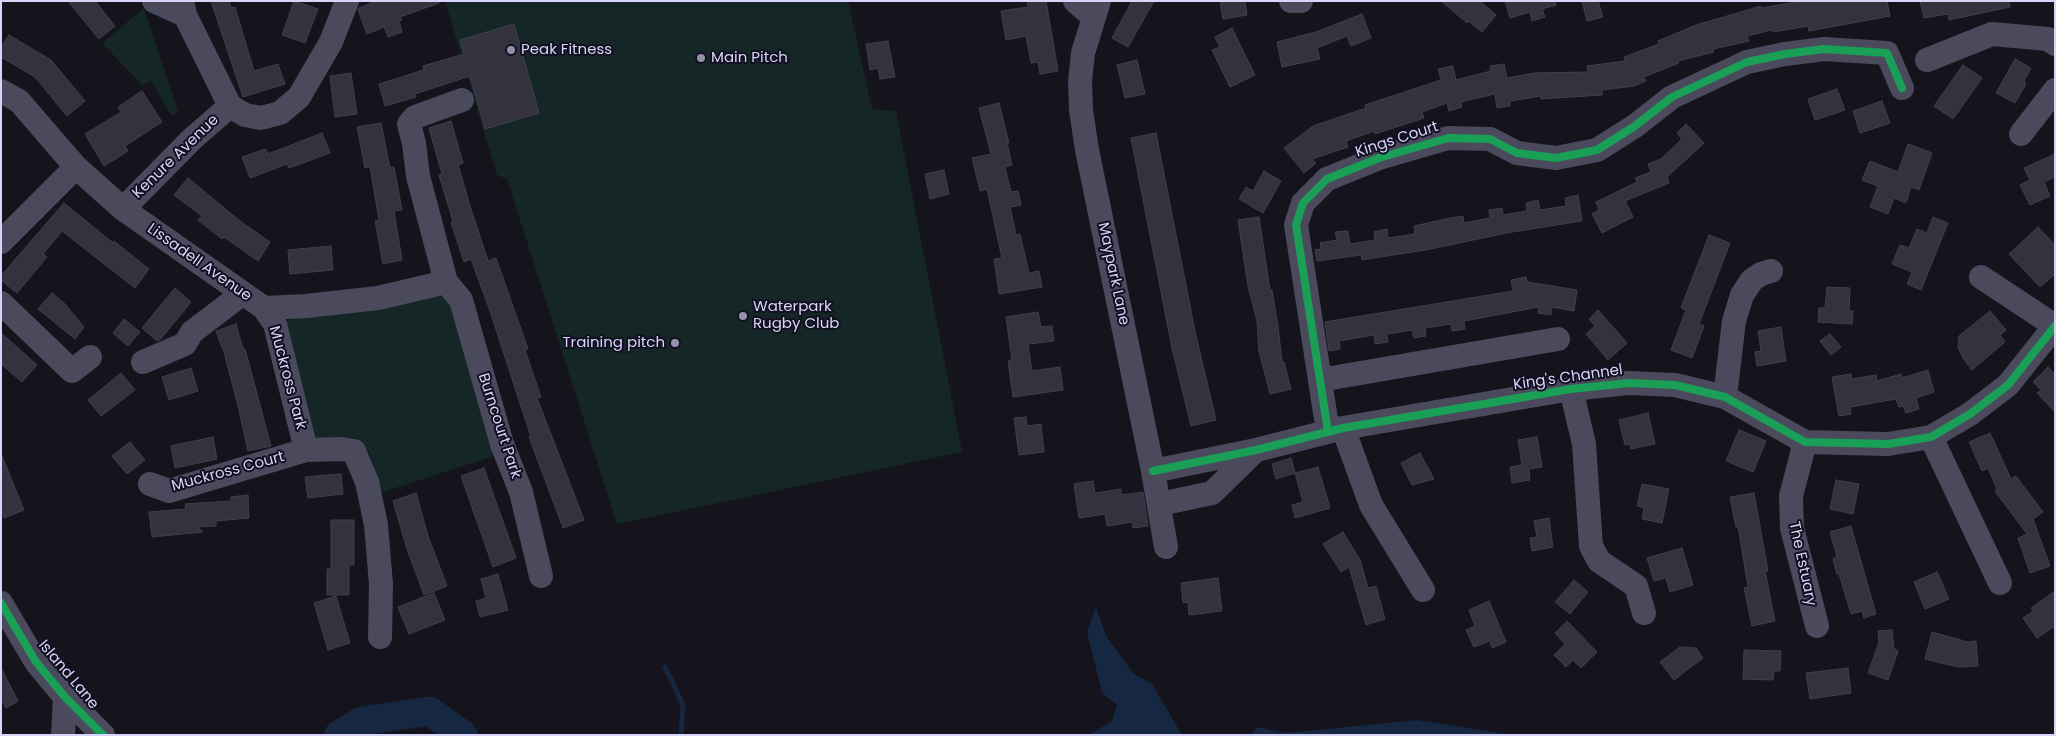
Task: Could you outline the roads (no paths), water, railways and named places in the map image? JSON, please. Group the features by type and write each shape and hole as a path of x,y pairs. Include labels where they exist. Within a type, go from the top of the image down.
{"street":[{"path":"154,1 183,8 230,106 245,115 261,118 280,113 299,97 331,42 346,1"},
{"path":"1074,1 1096,9"},
{"path":"1291,1 1301,1"},
{"name":"Maypark Lane","path":"1096,9 1086,36 1080,67 1080,94 1084,129 1160,504 1166,547"},
{"path":"1927,60 1992,34 2048,39 2055,44"},
{"name":"Kings Court","path":"1336,430 1320,380 1296,225 1303,203 1327,179 1379,158 1448,138 1490,140 1517,153 1556,158 1597,150 1634,126 1672,97 1747,62 1786,54 1824,49 1886,54 1902,88"},
{"path":"2021,134 2055,90"},
{"name":"Lissadell Avenue","path":"1,91 19,101 76,166 123,209 264,308 378,298 446,282"},
{"path":"446,282 418,176 414,143 409,124 415,117 462,100"},
{"name":"Kenure Avenue","path":"123,209 192,139 230,106"},
{"path":"1,242 76,166"},
{"path":"1725,397 1734,321 1742,295 1752,280 1761,274 1771,271"},
{"path":"1981,277 2055,326"},
{"name":"Burncourt Park","path":"446,282 461,300 502,444 521,492 541,576"},
{"path":"143,362 185,344 192,332 242,294"},
{"path":"1,304 72,371 90,357"},
{"name":"Muckross Park","path":"264,308 275,324 306,450"},
{"name":"King's Channel","path":"1153,470 1256,450 1336,430 1571,390 1629,383 1675,385 1725,397 1805,442 1888,444 1931,437 1970,414 2008,385 2055,326"},
{"path":"1320,380 1558,339"},
{"name":"King's Channel","path":"1571,390 1584,444 1591,546 1599,561 1636,586 1644,614"},
{"path":"1336,430 1371,505 1423,590"},
{"path":"1931,437 2000,583"},
{"name":"The Estuary","path":"1805,442 1791,496 1792,528 1817,626"},
{"name":"Muckross Court","path":"150,484 169,491 306,450 341,449 354,451 367,482 376,525 382,584 380,637"},
{"path":"1160,504 1212,493 1256,450"},
{"name":"Island Lane","path":"1,603 36,662 65,697 103,735"},
{"path":"63,735 65,697"}],"water":[{"path":"1096,607 1106,636 1134,674 1152,684 1182,735 1089,735 1112,721 1117,705 1102,693 1087,632"},
{"path":"1417,720 1514,735 1250,735 1257,727 1286,733"}],"waterway":[{"path":"665,667 683,705 681,735"},
{"path":"339,735 362,721 430,711 463,735"}],"place":[{"name":"Peak Fitness","path":"511,50"},
{"name":"Main Pitch","path":"701,58"},
{"name":"Waterpark Rugby Club","path":"743,316"},
{"name":"Training pitch","path":"675,343"}]}
